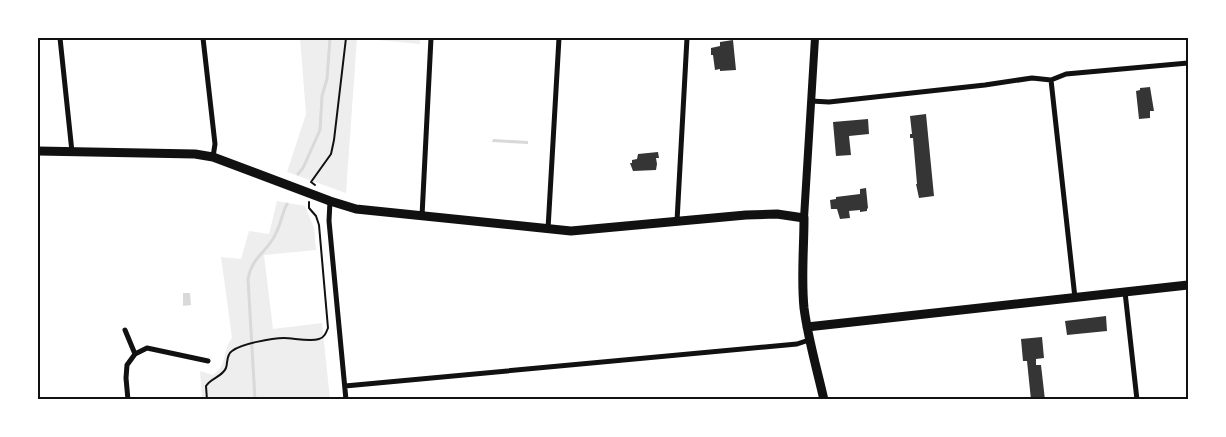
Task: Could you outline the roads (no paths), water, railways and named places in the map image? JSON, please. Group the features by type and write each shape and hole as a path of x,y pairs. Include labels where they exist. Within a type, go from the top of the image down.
{"main road":[{"path":"38,151 195,154 213,158 356,209 548,229 571,231 767,214 804,218 803,293 809,340 824,400"},
{"path":"807,327 1188,285"}],"street":[{"path":"60,38 72,152"},
{"path":"203,38 215,144 213,158"},
{"path":"422,216 431,38"},
{"path":"548,229 559,38"},
{"path":"677,221 687,38"},
{"path":"804,218 815,38"},
{"path":"812,101 829,102 1032,78 1051,80 1066,74 1188,63"},
{"path":"1051,80 1075,298"},
{"path":"330,201 329,221 346,400"},
{"path":"1125,292 1137,400"},
{"path":"125,330 135,354"},
{"path":"345,386 796,344 809,340"},
{"path":"128,400 127,365 135,354 147,348 208,361"}],"waterway":[{"path":"298,174 303,168 320,130 322,96 327,79 330,38"},
{"path":"255,400 248,279 253,265 278,230 287,204"}]}
